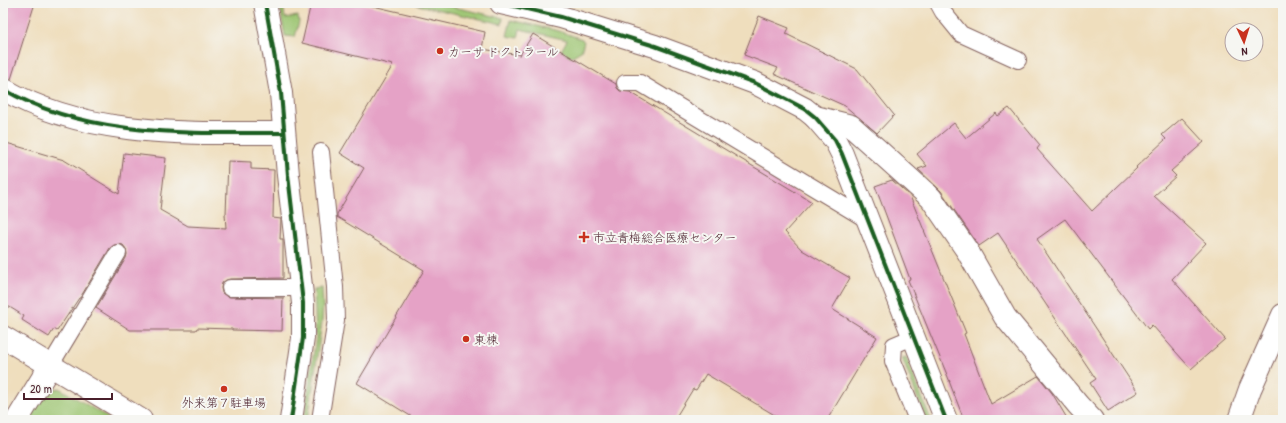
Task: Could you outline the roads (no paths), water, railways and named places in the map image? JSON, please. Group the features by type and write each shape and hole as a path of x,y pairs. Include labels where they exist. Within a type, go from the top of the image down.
{"street":[{"path":"265,3 279,80 288,175 302,288 303,338 291,420"},
{"path":"501,3 561,17 655,46 755,83 805,109 815,117 835,140 842,154 946,420"},
{"path":"3,89 26,101 72,118 115,127 174,131 284,133"},
{"path":"815,117 851,126 931,198 968,252 1005,317 1092,420"},
{"path":"1240,420 1250,389 1283,315"},
{"path":"3,337 141,420"},
{"path":"17,420 50,366"}],"lane":[{"path":"938,3 943,12 961,34 1018,60"},
{"path":"625,83 640,83 868,221"},
{"path":"320,420 336,320 335,287 321,152"},
{"path":"50,366 118,253"},
{"path":"230,288 302,288"},
{"path":"913,337 894,345 893,361 917,420"}],"place":[{"name":"カーサ ドクトラール","path":"440,51"},
{"name":"市立青梅総合医療センター","path":"584,237"},
{"name":"東棟","path":"466,339"},
{"name":"外来第７駐車場","path":"224,389"}]}
